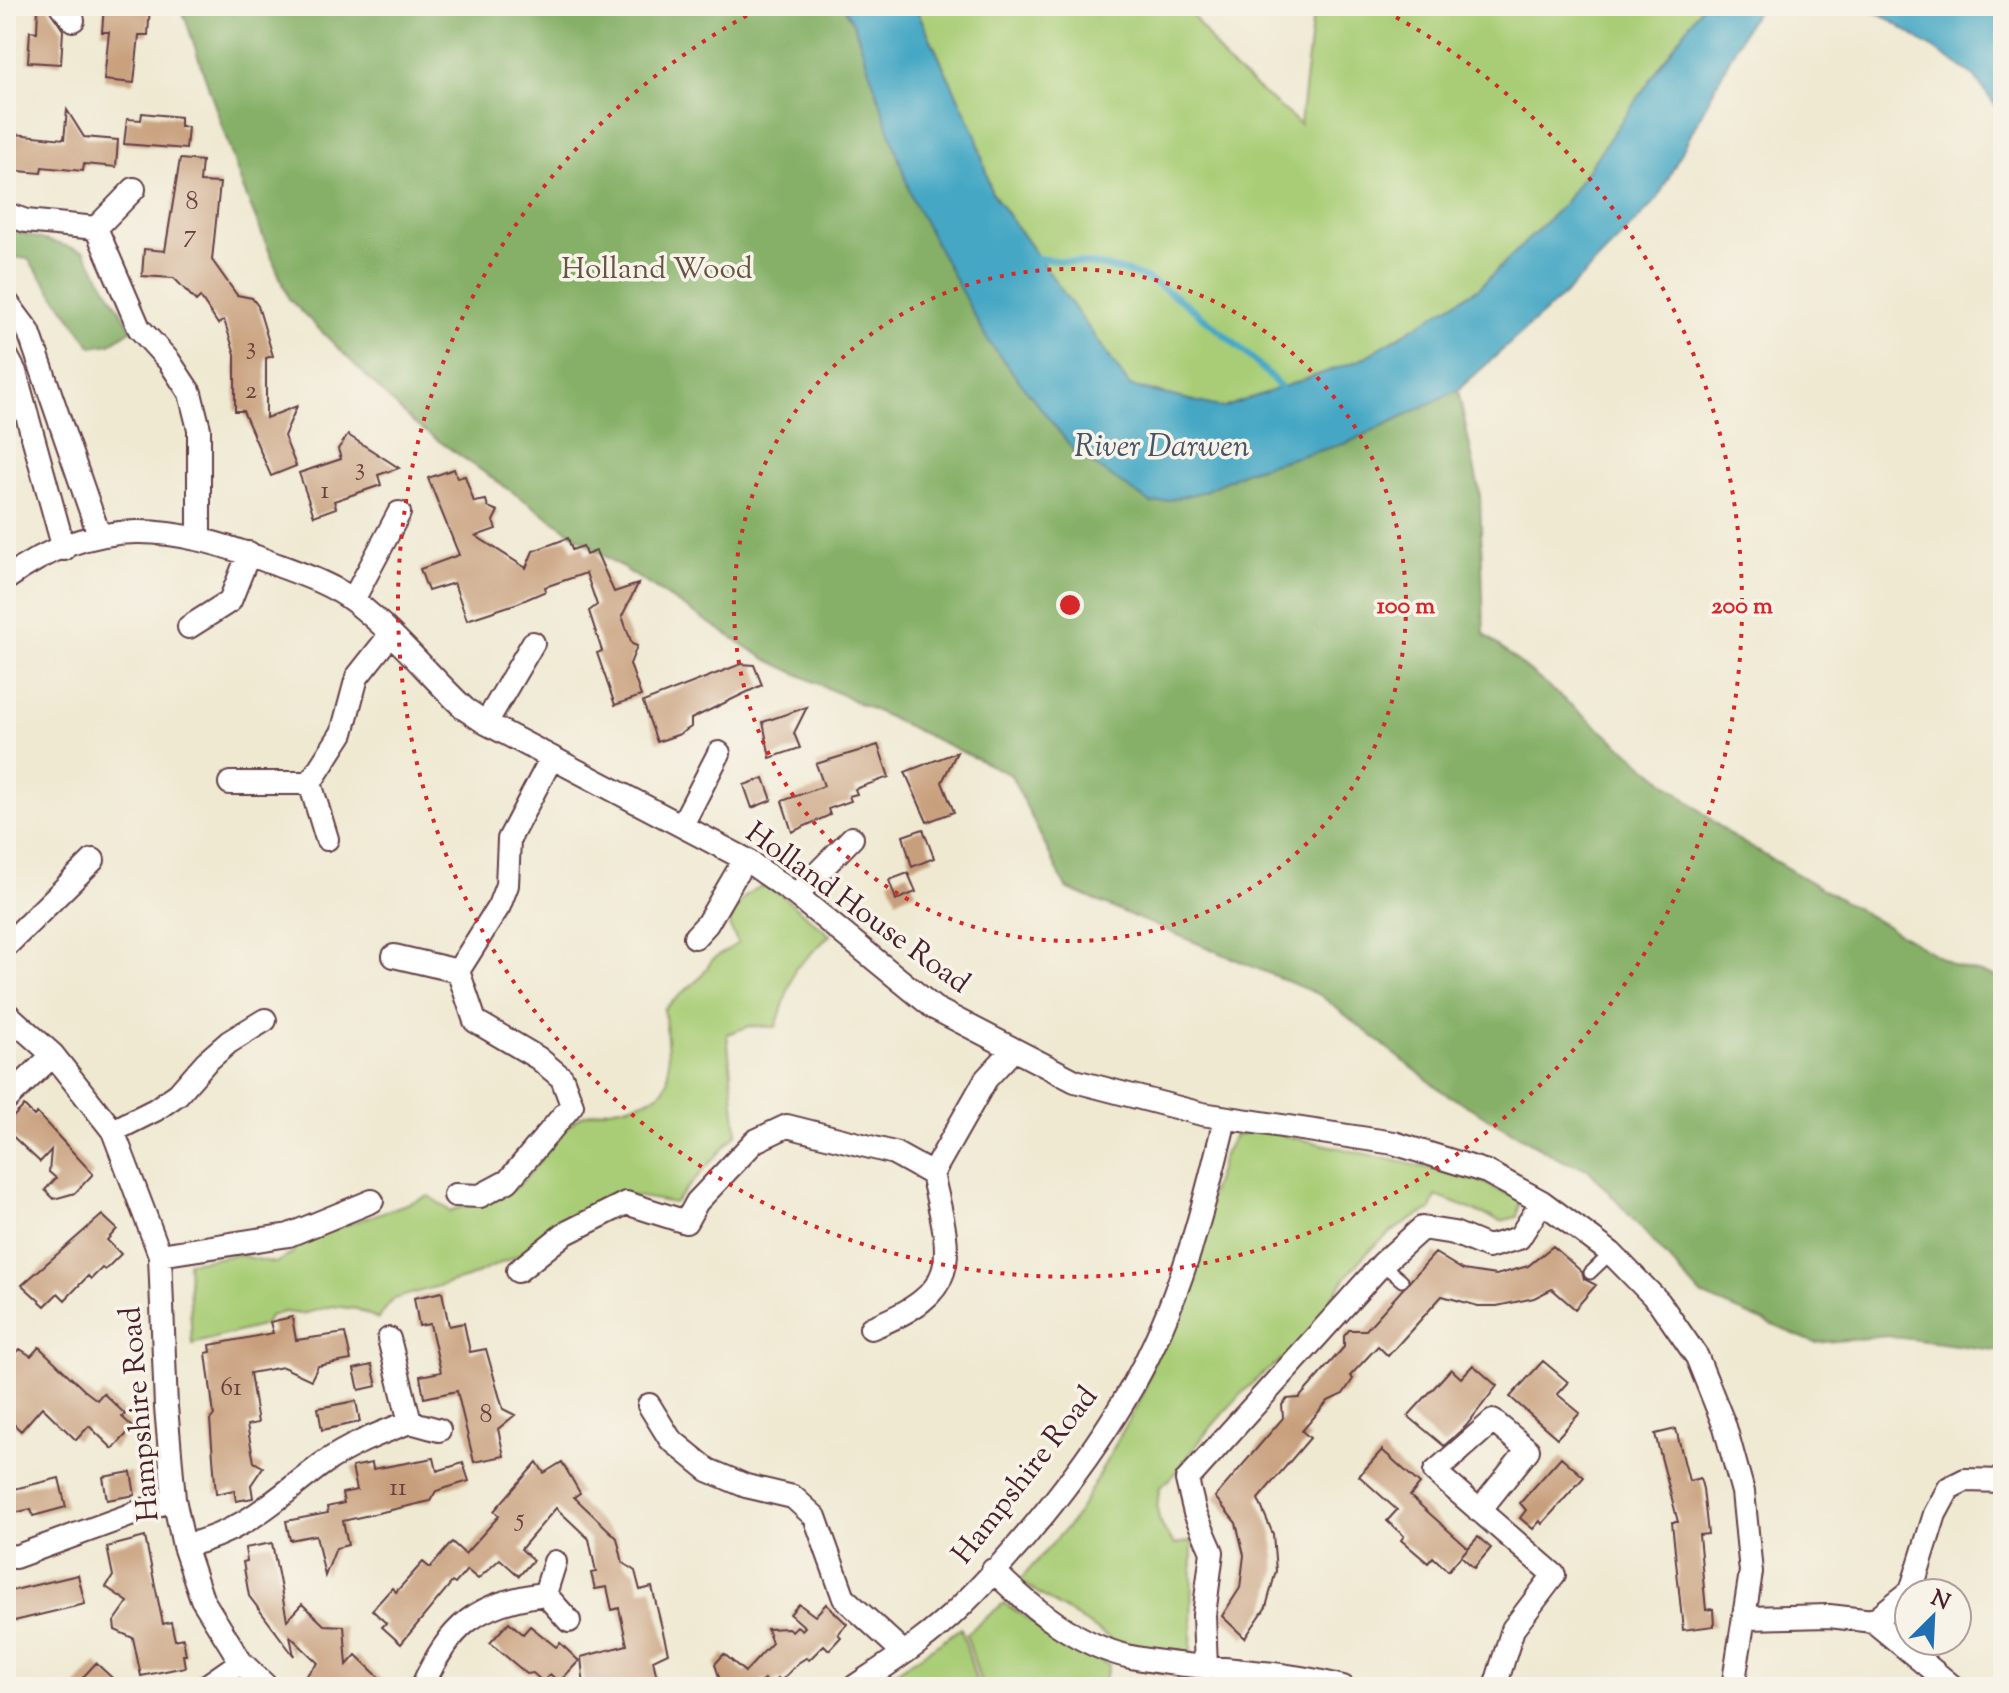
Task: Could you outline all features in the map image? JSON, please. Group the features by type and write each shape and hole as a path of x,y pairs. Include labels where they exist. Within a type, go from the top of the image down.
{"street":[{"path":"96,228 134,189"},
{"path":"6,214 26,221 96,228"},
{"path":"96,228 139,328 169,361 190,393 199,429 199,536"},
{"path":"6,301 29,332 99,535"},
{"path":"6,355 15,372 64,549 6,579"},
{"path":"353,600 399,513"},
{"name":"Holland House Road","path":"64,549 99,535 145,531 199,536 249,553 353,600 465,709 486,723 745,859 796,895 934,1008 1075,1081 1155,1104 1225,1119 1394,1143 1487,1172 1542,1202 1611,1253 1659,1302 1697,1357 1725,1427 1743,1492 1751,1572 1747,1618 1733,1687"},
{"path":"189,627 230,601 249,553"},
{"path":"327,839 310,783 342,733 357,677 391,634"},
{"path":"486,723 533,643"},
{"path":"682,825 719,753"},
{"path":"458,971 499,906 507,885 509,839 551,759"},
{"path":"230,783 310,783"},
{"path":"796,895 852,838"},
{"path":"695,937 745,859"},
{"path":"6,946 93,860"},
{"path":"394,956 458,971"},
{"path":"455,1195 480,1196 508,1181 572,1105 562,1078 538,1058 475,1021 458,971"},
{"name":"Hampshire Road","path":"6,1013 53,1055 113,1131 160,1255 174,1499 184,1546 202,1599 241,1662 267,1687"},
{"path":"113,1131 155,1110 178,1094 206,1062 229,1042 265,1020"},
{"path":"871,1328 904,1315 924,1301 939,1283 948,1260 948,1241 932,1174 986,1079 1012,1051"},
{"path":"6,1100 53,1055"},
{"name":"Hampshire Road","path":"854,1687 904,1653 960,1607 1065,1485 1132,1387 1167,1307 1191,1241 1225,1119"},
{"path":"518,1271 564,1234 626,1203 686,1222 697,1202 755,1141 787,1126 894,1153 932,1174"},
{"path":"160,1255 289,1235 372,1201"},
{"path":"1206,1668 1204,1615 1212,1552 1195,1513 1187,1480 1382,1264 1422,1228 1454,1233 1488,1247 1519,1238 1542,1202"},
{"path":"389,1339 410,1422"},
{"path":"649,1405 670,1439 708,1470 746,1486 793,1497 815,1517 844,1598 904,1653"},
{"path":"184,1546 259,1516 324,1463 377,1434 410,1422 439,1430"},
{"path":"1873,1621 1911,1591 1935,1514 1949,1488 1965,1480 2003,1481"},
{"path":"6,1555 15,1557 174,1499"},
{"path":"1479,1511 1554,1575 1513,1629 1495,1687"},
{"path":"545,1594 555,1562"},
{"path":"993,1570 1022,1600 1096,1644 1130,1657 1271,1674 1343,1687"},
{"path":"545,1594 569,1621"},
{"path":"422,1687 439,1649 454,1630 512,1598 545,1594"},
{"path":"1747,1618 1829,1616 1873,1621 1953,1687"},
{"path":"205,1687 241,1662"}],"lane":[{"path":"1590,1273 1611,1253"},
{"path":"1382,1264 1402,1281"}],"green space":[{"name":"Holland Wood","path":"181,6 843,6 855,27 878,94 988,341 1076,453 1202,492 1249,470 1347,443 1458,390 1480,494 1484,634 1730,835 1955,966 2003,979 2003,1351 1887,1336 1815,1343 1701,1295 1588,1169 1561,1160 1443,1092 1320,995 1066,888 1011,775 766,659 612,561 413,423 289,299 243,188"},
{"path":"915,6 1186,6 1228,64 1300,124 1314,6 1702,6 1563,205 1479,288 1360,360 1223,408 1130,386 991,191 976,135"},
{"path":"6,229 84,251 132,329 110,344 92,347 28,259 6,256"},
{"path":"764,886 780,894 830,935 795,969 776,1027 750,1026 727,1034 737,1133 674,1203 618,1193 564,1220 528,1251 467,1278 393,1299 378,1319 357,1309 332,1306 302,1314 284,1312 269,1316 265,1325 192,1344 188,1262 237,1255 275,1263 293,1253 297,1242 429,1196 450,1211 498,1198 522,1182 576,1120 593,1112 654,1097 667,1082 664,1009 701,977 712,960 738,943 729,925 732,918 746,896"},
{"path":"1260,1130 1476,1179 1520,1200 1517,1217 1501,1221 1436,1196 1431,1210 1387,1235 1339,1286 1301,1351 1276,1364 1253,1383 1205,1434 1175,1474 1160,1487 1157,1504 1165,1531 1175,1545 1192,1540 1191,1659 1114,1641 1019,1581 1075,1518 1142,1396 1224,1155 1235,1135"},
{"path":"1004,1603 1053,1636 1109,1665 1102,1687 982,1687 966,1634"},
{"path":"961,1628 978,1687 874,1687"}],"water":[{"name":"River Darwen","path":"843,6 915,6 976,135 991,191 1130,386 1223,408 1360,360 1479,288 1563,205 1702,6 1762,6 1748,23 1657,200 1567,292 1458,390 1347,443 1249,470 1202,492 1152,504 1076,453 988,341 913,201 855,27"},
{"path":"1858,6 1983,6 2003,21 2003,116 1973,75 1882,15"}],"building":[{"path":"38,6 47,6 63,30 61,64 28,62 30,31 37,32"},
{"path":"104,6 150,6 148,35 139,35 134,83 104,80 109,32 102,32"},
{"path":"67,110 84,137 118,140 116,167 84,164 83,171 42,167 41,173 6,170 6,139 15,140 15,134 64,139"},
{"path":"142,113 180,117 180,126 188,127 186,149 124,144 127,119 141,120"},
{"path":"180,159 202,161 200,182 220,183 212,260 237,295 252,298 258,306 273,356 266,358 266,418 297,406 284,436 296,466 271,476 243,411 235,411 235,354 224,320 218,324 200,297 196,301 174,278 142,276 144,249 165,251"},
{"path":"348,435 399,468 378,475 381,485 334,501 336,508 314,516 299,473 341,459 338,449"},
{"path":"454,469 457,478 465,476 474,502 486,500 488,507 498,511 493,521 496,529 476,536 526,568 533,551 568,538 572,550 583,546 586,555 596,551 614,592 638,584 622,616 632,644 637,646 630,664 641,696 615,705 597,653 602,651 589,611 597,605 586,573 545,587 546,591 518,603 467,620 454,583 428,591 420,569 459,555 428,478"},
{"path":"741,664 754,665 762,685 691,719 691,727 657,742 643,702"},
{"path":"807,707 794,733 800,748 770,758 763,722"},
{"path":"878,745 889,777 855,789 857,794 849,796 851,801 828,809 830,815 792,832 782,801 824,786 816,764"},
{"path":"957,752 942,782 954,812 927,822 905,772"},
{"path":"764,778 772,800 752,808 744,785"},
{"path":"923,829 934,858 912,867 903,836"},
{"path":"908,873 916,892 896,900 889,880"},
{"path":"24,1106 34,1116 37,1113 93,1174 75,1193 54,1199 45,1190 56,1178 49,1172 51,1150 40,1162 6,1130 6,1124"},
{"path":"102,1215 117,1229 107,1240 121,1254 105,1270 102,1268 91,1279 88,1276 65,1300 58,1293 45,1306 22,1285"},
{"path":"1553,1246 1582,1272 1584,1279 1596,1285 1575,1309 1552,1289 1534,1298 1497,1306 1478,1306 1442,1296 1388,1356 1378,1346 1350,1376 1353,1379 1343,1394 1328,1401 1302,1431 1310,1438 1258,1499 1273,1534 1276,1571 1266,1607 1245,1638 1222,1616 1240,1588 1244,1555 1236,1523 1215,1497 1283,1418 1282,1405 1287,1399 1299,1398 1344,1347 1344,1336 1349,1330 1366,1330 1435,1253 1463,1270 1496,1275 1528,1266"},
{"path":"442,1292 449,1326 464,1323 470,1352 486,1349 503,1409 515,1415 498,1429 504,1456 474,1462 457,1391 424,1398 420,1376 441,1372 430,1324 419,1326 414,1298"},
{"path":"292,1317 296,1340 345,1333 351,1360 318,1366 311,1380 283,1367 250,1373 258,1423 247,1425 254,1462 263,1467 251,1485 253,1498 236,1501 234,1490 216,1494 210,1420 214,1415 206,1353 211,1352 210,1345 273,1333 270,1322"},
{"path":"39,1347 84,1390 97,1400 103,1393 125,1414 122,1417 133,1427 113,1449 89,1426 76,1440 42,1407 21,1431 6,1417 6,1364 20,1349 31,1356"},
{"path":"1543,1361 1568,1382 1557,1394 1580,1413 1557,1438 1510,1397"},
{"path":"372,1365 377,1386 359,1390 354,1369"},
{"path":"1473,1365 1497,1386 1466,1426 1444,1446 1408,1416 1451,1369 1461,1378"},
{"path":"356,1401 360,1422 322,1430 318,1408"},
{"path":"1676,1429 1689,1481 1700,1478 1703,1489 1708,1534 1699,1535 1706,1610 1713,1609 1714,1626 1683,1630 1672,1522 1678,1522 1655,1434"},
{"path":"1382,1450 1420,1484 1410,1496 1468,1548 1448,1571 1433,1557 1428,1563 1401,1540 1404,1536 1387,1521 1397,1510 1359,1476"},
{"path":"1561,1457 1584,1477 1542,1524 1540,1521 1533,1529 1520,1518 1526,1510 1520,1503"},
{"path":"434,1458 437,1471 463,1463 469,1481 436,1491 430,1501 343,1521 348,1545 336,1548 325,1576 316,1535 290,1540 286,1521 328,1513 327,1507 344,1503 342,1493 357,1490 352,1467 372,1463 373,1469"},
{"path":"537,1462 544,1473 562,1462 580,1493 574,1497 617,1538 623,1563 635,1571 640,1590 652,1587 668,1653 653,1660 659,1687 584,1687 581,1657 627,1645 619,1608 612,1610 607,1587 595,1589 591,1573 596,1572 589,1539 556,1508 521,1549 533,1560 519,1576 500,1559 478,1579 467,1570 455,1584 452,1582 401,1644 382,1627 386,1623 372,1610 392,1588 396,1592 423,1562 430,1568 452,1542 465,1554 499,1516 494,1511"},
{"path":"131,1472 135,1495 107,1500 103,1477"},
{"path":"59,1478 66,1507 33,1516 31,1509 6,1515 6,1491"},
{"path":"145,1537 163,1624 171,1622 175,1640 183,1638 186,1655 183,1655 185,1667 141,1676 133,1638 115,1630 114,1622 128,1602 106,1587 113,1576 107,1547"},
{"path":"1478,1537 1491,1548 1474,1568 1461,1556"},
{"path":"272,1543 287,1620 302,1604 324,1625 344,1626 347,1665 356,1655 389,1687 295,1687 318,1663 290,1636 294,1656 249,1596 243,1562 247,1561 245,1548"},
{"path":"78,1575 85,1604 6,1623 6,1592"},
{"path":"799,1604 815,1616 826,1604 847,1624 838,1634 841,1637 829,1650 824,1645 809,1660 806,1658 798,1663 781,1681 778,1678 771,1686 764,1679 759,1685 762,1687 722,1687 715,1664 724,1654 745,1672 772,1643 767,1629 788,1628 792,1631 797,1626 802,1630 805,1627 790,1614"},
{"path":"509,1622 523,1634 530,1626 556,1647 560,1643 579,1661 559,1682 550,1674 543,1682 533,1673 527,1674 490,1643"},
{"path":"96,1663 122,1687 74,1687"}],"waterway":[{"path":"1033,258 1116,269 1157,285 1218,329 1285,393"}]}
